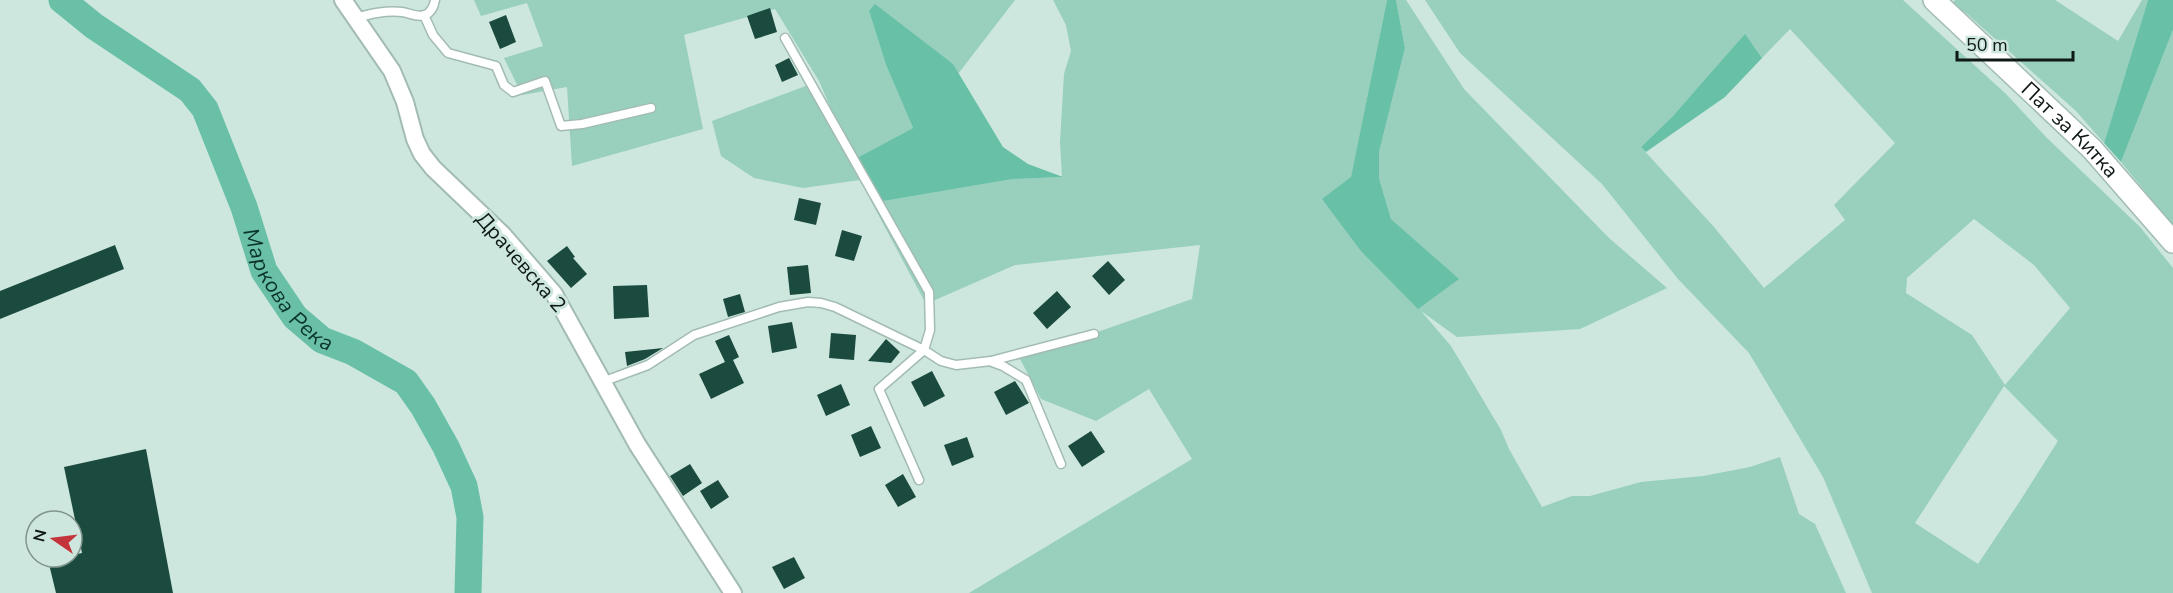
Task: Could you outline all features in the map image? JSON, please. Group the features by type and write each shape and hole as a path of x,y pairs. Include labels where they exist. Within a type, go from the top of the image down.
{"street":[{"name":"Драчевска 2","path":"343,0 392,71 422,154 433,168 503,236 554,294 642,453 733,593"},
{"name":"Пат за Китка","path":"1934,0 2092,149 2173,242"}],"lane":[{"path":"355,18 375,12 424,15 433,8 435,0"},
{"path":"424,15 433,35 448,53 496,66 504,85 513,92 545,81 561,126 582,124 651,108"},
{"path":"785,38 929,292 930,330 924,351 879,389 919,480"},
{"path":"602,382 648,364 693,335 779,307 808,303 836,307 942,361 956,365 991,361 1094,334"},
{"path":"991,361 1026,380 1061,464"}],"green space":[{"path":"474,0 1015,0 958,74 953,64 869,11 886,65 913,128 853,160 819,81 775,9 684,35 703,129 572,166 567,87 522,95 504,58 543,46 527,3 481,16"},
{"path":"1053,0 1387,0 1351,178 1322,200 1458,279 1391,219 1379,178 1379,152 1405,48 1396,0 1406,0 1464,89 1609,238 1667,288 1580,329 1457,337 1421,311 1451,346 1501,430 1509,449 1542,507 1572,496 1590,496 1641,482 1703,476 1750,467 1780,457 1799,514 1815,524 1846,593 969,593 1192,459 1149,389 1096,421 1041,399 1020,359 1192,299 1200,245 1015,265 926,304 872,203 1013,179 1062,177 1060,142 1064,74 1071,51 1066,25"},
{"path":"1387,0 1396,0 1405,48 1379,152 1379,178 1391,219 1459,279 1418,309 1361,251 1322,199 1351,177"},
{"path":"1425,0 1903,0 2006,94 2047,138 2140,227 2173,268 2173,593 1872,593 1823,477 1749,353 1678,279 1602,184 1460,53","holes":["1790,29 1895,143 1834,205 1845,220 1764,288 1714,227 1641,147 1672,117 1745,35 1762,58","1974,219 2034,265 2070,308 2005,385 1972,335 1906,293 1907,278","2004,386 2058,441 1978,564 1915,523"]},
{"path":"1955,0 2055,0 2118,41 2142,0 2148,0 2104,143 2076,111 1966,13 1952,4"},
{"path":"2148,0 2173,0 2173,30 2121,162 2104,143"},
{"path":"875,4 953,64 1003,147 1028,164 1063,177 1013,179 872,203 853,160 913,128 886,65 869,11"},
{"path":"2173,30 2173,226 2121,162"},
{"path":"1745,34 1762,58 1725,97 1646,152 1641,147 1672,117"},
{"path":"811,84 860,180 803,188 754,178 721,156 712,121"}],"building":[{"path":"770,8 777,32 755,39 747,16"},
{"path":"506,15 516,42 500,49 489,22"},
{"path":"789,58 798,75 782,82 775,65"},
{"path":"799,198 821,203 816,225 794,220"},
{"path":"842,230 862,236 854,261 835,256"},
{"path":"115,245 124,269 0,319 0,291"},
{"path":"567,246 575,257 573,258 587,274 571,288 547,261"},
{"path":"1108,261 1125,280 1109,295 1092,276"},
{"path":"808,265 811,293 790,295 787,267"},
{"path":"647,285 649,317 614,319 613,286"},
{"path":"1057,291 1071,307 1047,329 1033,313"},
{"path":"740,294 745,312 728,317 723,299"},
{"path":"792,322 797,348 772,353 768,326"},
{"path":"831,333 856,335 854,360 829,358"},
{"path":"729,335 739,357 733,360 744,383 711,399 699,374 725,362 715,341"},
{"path":"886,339 900,352 891,363 868,361"},
{"path":"663,348 645,359 627,366 625,352"},
{"path":"932,371 945,396 924,407 911,382"},
{"path":"1015,381 1029,403 1006,415 994,392"},
{"path":"841,384 850,405 826,416 817,395"},
{"path":"871,426 881,448 860,457 851,435"},
{"path":"1091,431 1105,452 1082,467 1068,446"},
{"path":"967,437 974,457 952,466 944,445"},
{"path":"146,449 173,593 56,593 50,569 84,569 84,509 73,509 64,467"},
{"path":"690,464 702,483 683,496 670,476"},
{"path":"903,474 916,497 898,507 885,485"},
{"path":"718,480 729,497 711,509 700,491"},
{"path":"794,557 805,578 784,589 772,567"}],"waterway":[{"name":"Маркова Река","path":"62,0 94,26 190,90 205,109 244,207 264,271 295,317 322,340 353,352 406,382 423,406 464,486 470,517 468,593"}]}
